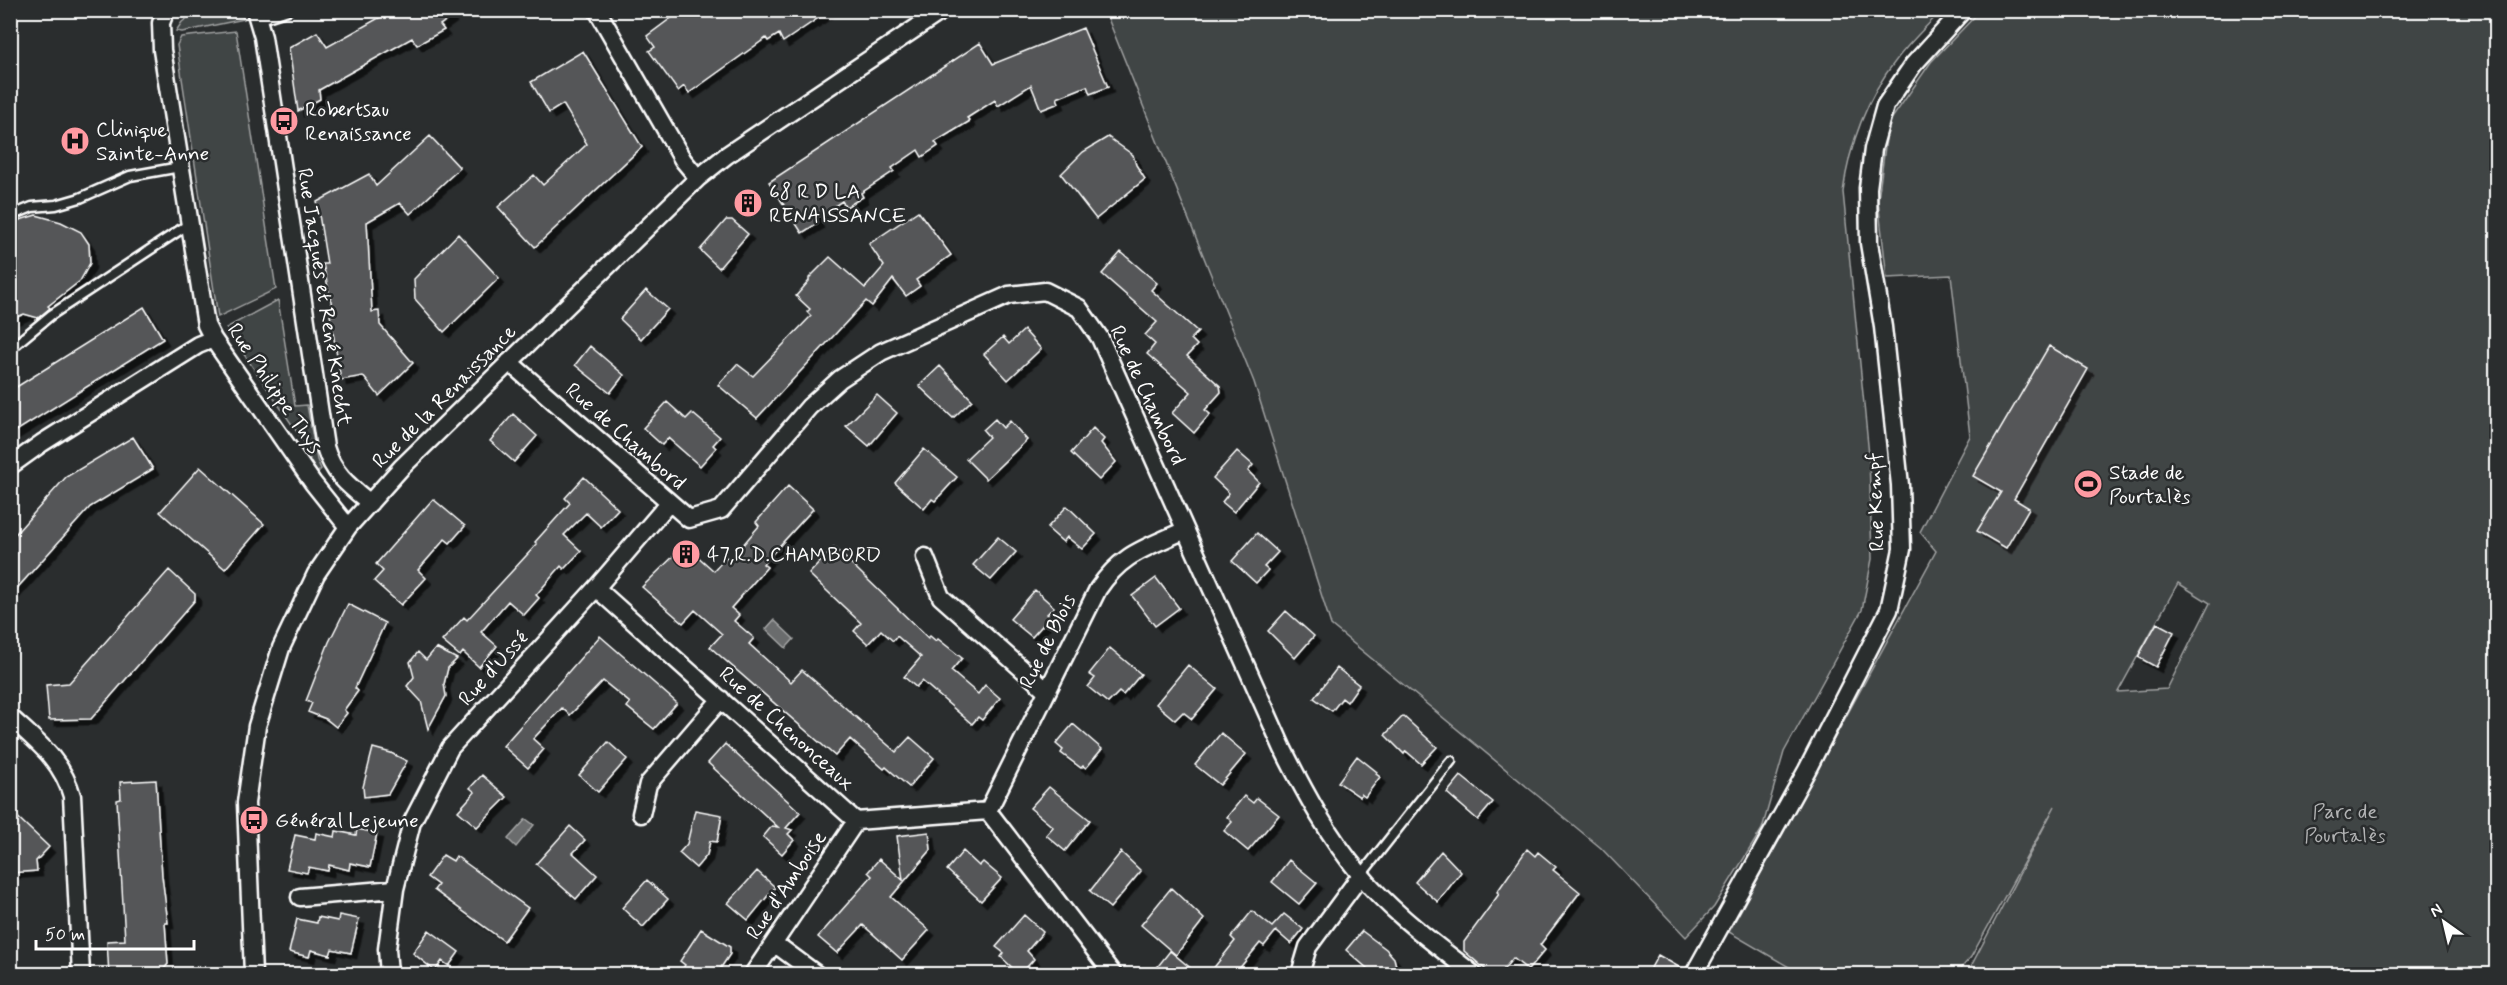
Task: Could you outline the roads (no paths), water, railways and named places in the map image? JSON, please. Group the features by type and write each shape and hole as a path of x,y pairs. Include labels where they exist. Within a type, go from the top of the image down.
{"street":[{"path":"597,10 683,160 698,178"},
{"name":"Rue de la Renaissance","path":"253,975 246,803 257,726 281,648 316,574 348,527 401,468 698,178 736,149 943,10"},
{"name":"Rue Kempf","path":"1694,975 1807,770 1889,610 1902,549 1900,485 1882,327 1869,243 1868,188 1873,149 1885,106 1913,65 1963,10"},
{"name":"Rue Philippe Thys","path":"164,11 161,23 162,50 202,310 213,339 313,483 348,527"},
{"name":"Rue Jacques et René Knecht","path":"257,15 325,447 330,465 341,479 370,502"},
{"name":"Rue de Chambord","path":"509,362 668,504 689,519 721,510 808,407 856,368 881,352 1009,295 1045,291 1078,308 1100,338 1283,749 1310,802 1361,875 1407,921 1473,975"},
{"path":"10,466 42,442 198,345 213,339"},
{"name":"Rue d'Ussé","path":"389,975 387,949 395,889 412,822 450,748 596,588 668,504"},
{"name":"Rue de Blois","path":"988,811 1098,589 1108,574 1123,559 1185,530"},
{"path":"925,557 942,597 1047,691"},
{"name":"Rue de Chenonceaux","path":"596,588 856,821 988,811"},
{"path":"641,814 648,784 721,699"},
{"path":"10,717 54,757 67,776 72,796 81,975"},
{"path":"988,811 1113,975"},
{"name":"Rue d'Amboise","path":"753,975 856,821"},
{"path":"1299,975 1308,946 1361,875"},
{"path":"300,897 395,889"},
{"path":"774,943 816,975"}],"lane":[{"path":"257,15 288,10"},
{"path":"10,216 32,207 56,206 80,198 130,176 180,167"},
{"path":"10,349 51,315 189,224"},
{"path":"1361,875 1451,761"}],"place":[{"name":"Robertsau Renaissance","path":"284,121"},
{"name":"Clinique Sainte-Anne","path":"75,141"},
{"name":"68 R D LA RENAISSANCE","path":"748,203"},
{"name":"Stade de Pourtalès","path":"2088,484"},
{"name":"47,R.D.CHAMBORD","path":"686,554"},
{"name":"Général Lejeune","path":"254,820"}],"park label":[{"name":"Parc de Pourtalès","path":"2345,823"}]}
